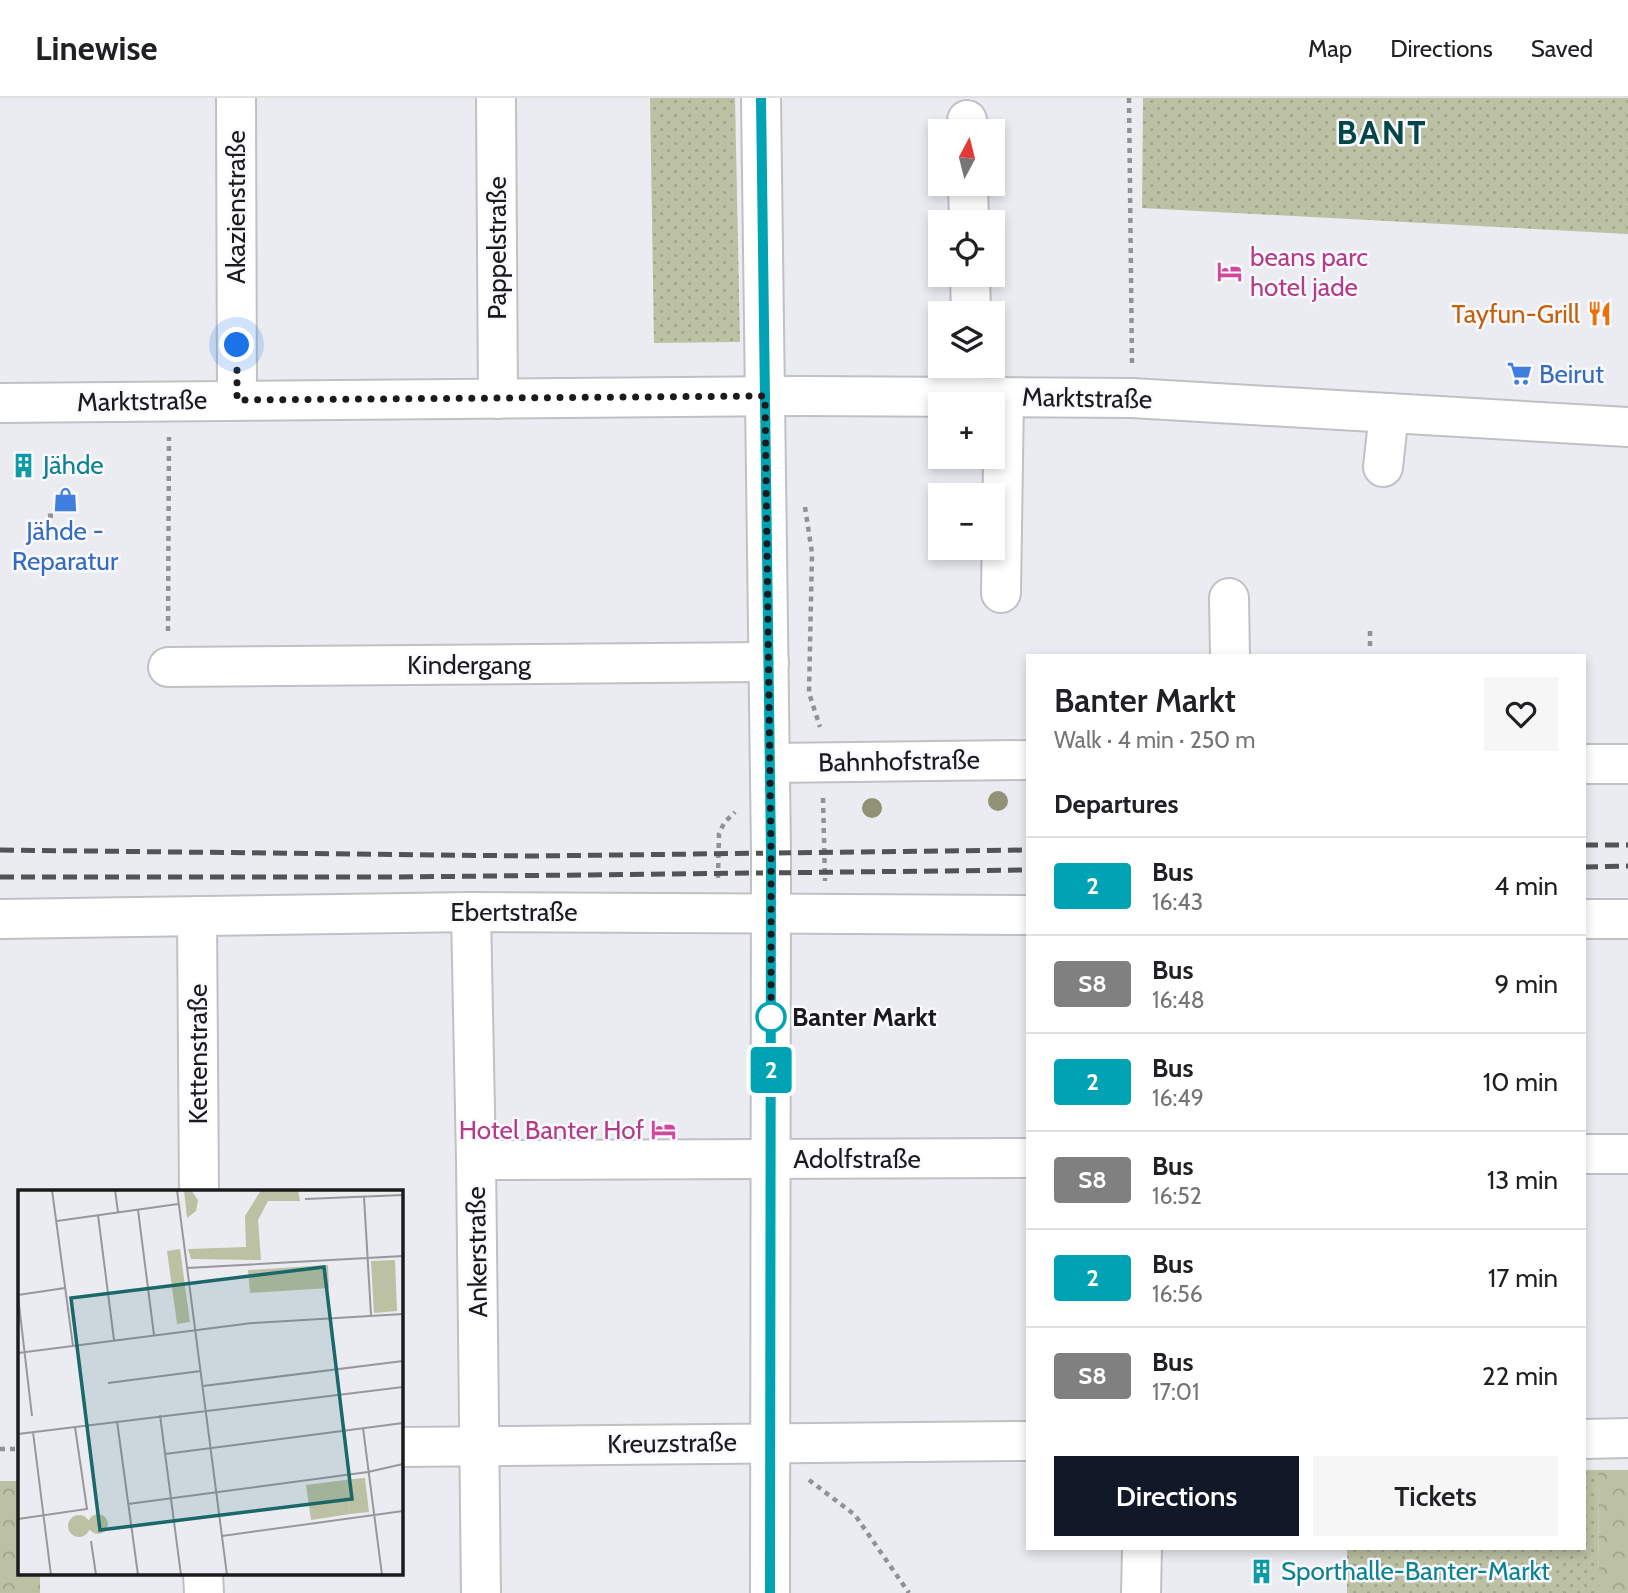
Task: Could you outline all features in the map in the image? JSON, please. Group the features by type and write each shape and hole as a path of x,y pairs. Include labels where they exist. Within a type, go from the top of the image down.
{"street":[{"name":"Akazienstraße","path":"236,98 237,400"},
{"name":"Pappelstraße","path":"496,98 498,399"},
{"path":"761,98 771,912 770,1593"},
{"name":"Marktstraße","path":"0,403 765,396 983,386 1132,398 1628,427"},
{"path":"983,386 1001,593"},
{"path":"1383,467 1389,413"},
{"path":"1229,598 1230,654"},
{"name":"Kindergang","path":"168,667 769,662"},
{"name":"Bahnhofstraße","path":"770,763 1026,760"},
{"path":"1586,764 1628,764"},
{"name":"Ebertstraße","path":"0,919 471,912 1026,915"},
{"name":"Ankerstraße","path":"471,912 477,1160 481,1593"},
{"name":"Kettenstraße","path":"197,916 199,1190"},
{"path":"1586,919 1628,919"},
{"path":"1586,1154 1628,1153"},
{"name":"Adolfstraße","path":"477,1160 1026,1158"},
{"path":"1586,1439 1628,1438"},
{"name":"Kreuzstraße","path":"402,1447 769,1441 1026,1441"},
{"path":"1141,1593 1142,1550"}],"path":[{"path":"1129,98 1132,398"},
{"path":"168,667 169,400"},
{"path":"48,516 57,516"},
{"path":"1370,627 1370,646"},
{"path":"823,762 825,913"},
{"path":"0,1449 18,1449"},
{"path":"806,1479 855,1515 909,1593"}],"green space":[{"path":"650,98 735,98 740,342 654,343"},
{"path":"1143,98 1628,98 1628,234 1142,208"},
{"path":"1586,1470 1598,1470 1599,1593 1347,1593 1347,1550 1586,1550"},
{"path":"1598,1470 1628,1470 1628,1593 1599,1593"},
{"path":"0,1481 18,1481 18,1576 40,1576 40,1593 0,1593"}],"railway":[{"path":"1586,845 1628,845"},
{"path":"0,850 531,856 1026,850"},
{"path":"1586,867 1628,866"},
{"path":"0,877 399,877 1026,870"}],"bus line":[{"name":"2","path":"761,98 771,853 770,1593"}],"place":[{"name":"beans parc hotel jade","path":"1230,272"},
{"name":"Tayfun-Grill","path":"1600,314"},
{"name":"Beirut","path":"1519,374"},
{"name":"Jähde","path":"23,465"},
{"name":"Jähde - Reparatur","path":"65,499"},
{"name":"Banter Markt","path":"771,1017"},
{"name":"Hotel Banter Hof","path":"664,1130"},
{"name":"Sporthalle-Banter-Markt","path":"1261,1571"}],"district":[{"name":"BANT","path":"1382,132"}],"route":[{"path":"237,345 237,400 765,396 771,1023 771,1017"}]}
